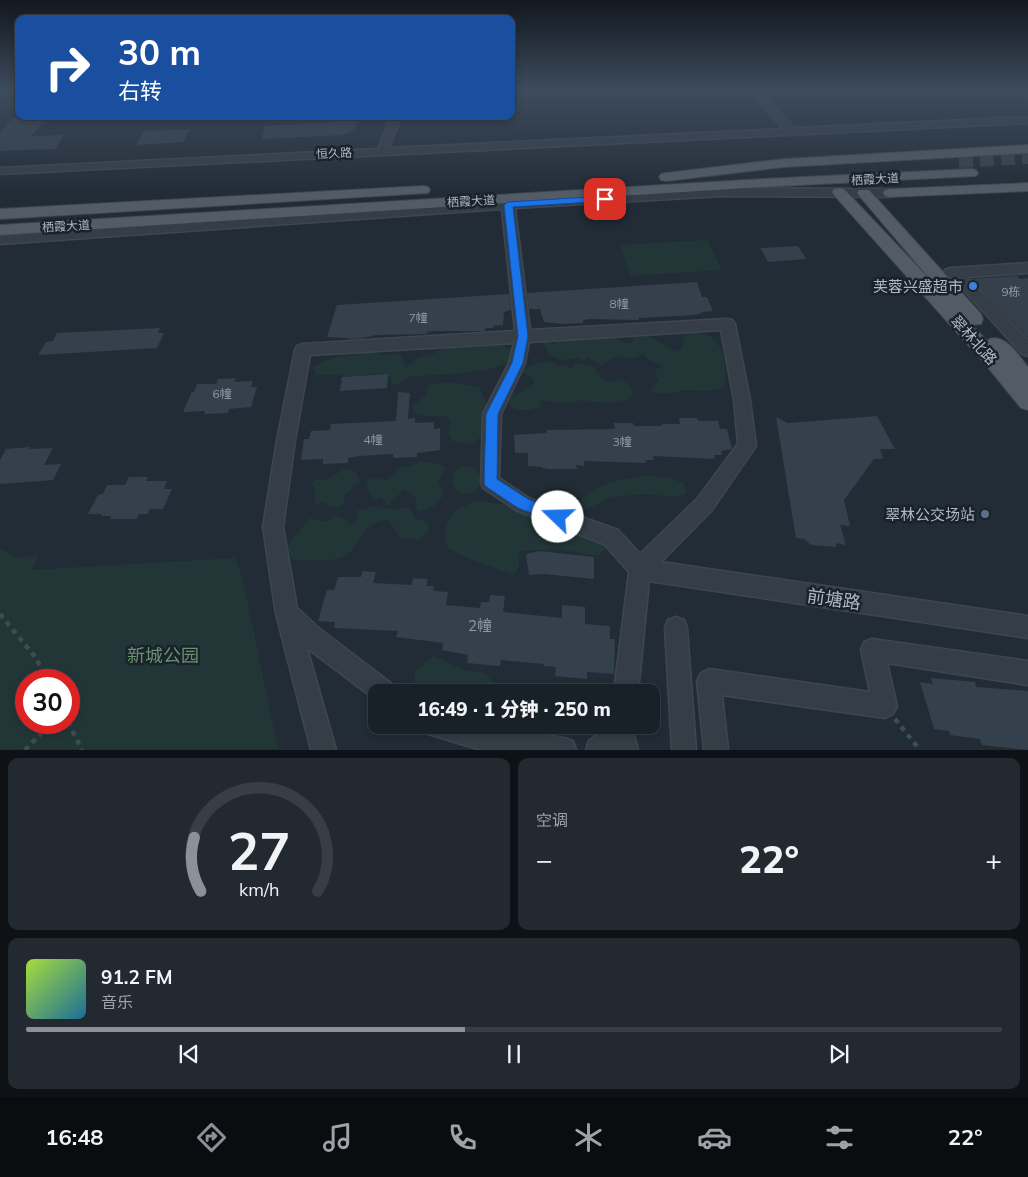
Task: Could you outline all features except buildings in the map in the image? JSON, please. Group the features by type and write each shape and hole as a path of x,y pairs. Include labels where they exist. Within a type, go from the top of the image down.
{"main road":[{"path":"665,177 784,163 1028,149"},
{"name":"栖霞大道","path":"0,214 959,161"},
{"name":"栖霞大道","path":"0,230 752,184 971,173"},
{"path":"890,193 1028,187"},
{"name":"翠林北路","path":"838,192 993,360 1028,402"},
{"name":"翠林北路","path":"864,193 933,274 1028,380"},
{"path":"890,193 956,197 1028,197"}],"street":[{"path":"383,150 392,126"},
{"path":"786,126 791,131"},
{"name":"恒久路","path":"0,171 383,150 899,126"},
{"path":"0,240 722,192 890,193"},
{"path":"508,205 523,336 517,363 492,414 490,482 523,504 611,538 640,569"},
{"path":"933,274 1028,268"},
{"path":"956,273 1028,350"},
{"path":"324,750 287,614 273,527 286,440 303,350 727,324 742,400 747,446 705,504 640,569 627,684"},
{"name":"前塘路","path":"640,569 1028,627"},
{"path":"287,614 313,638 373,684"},
{"path":"676,628 684,750"},
{"path":"716,750 709,681 885,706 872,650 1028,673"},
{"path":"466,734 564,750"},
{"path":"598,750 623,735"}],"path":[{"path":"0,614 36,658 42,669"},
{"path":"885,706 920,750"},
{"path":"25,750 40,734"},
{"path":"74,734 82,750"}],"green space":[{"path":"707,240 722,270 630,276 620,245"},
{"path":"686,333 706,335 715,340 719,345 724,359 725,388 707,391 685,390 666,394 652,392 652,387 659,381 654,369 661,368 662,366 649,360 644,354 632,359 617,356 601,365 587,357 586,361 577,358 561,360 549,354 543,342 547,341 554,345 560,339 611,335 622,342 630,343 633,342 633,335 644,334 678,352 683,344"},
{"path":"485,345 503,346 511,350 514,357 506,363 484,370 412,376 391,385 392,379 383,374 373,373 359,376 317,375 312,368 332,358 354,356 358,351 368,350 382,355 401,354 405,368 419,357 431,355 442,348"},
{"path":"552,362 559,367 566,365 571,369 577,363 592,366 606,382 620,379 630,385 634,392 627,400 605,403 581,400 573,403 558,403 539,400 541,406 533,409 522,410 511,407 507,399 511,393 516,395 535,383 533,379 521,372 531,365"},
{"path":"446,382 479,387 487,404 482,414 486,424 485,428 479,438 472,444 452,441 448,431 450,421 446,416 426,416 414,413 412,406 423,397 429,385"},
{"path":"419,461 440,464 445,468 438,481 444,492 437,504 417,511 416,498 404,489 387,506 381,498 376,499 370,494 366,482 371,478 387,480 399,468 413,465"},
{"path":"466,466 476,470 480,480 476,490 466,494 456,490 452,480 456,470"},
{"path":"344,469 355,472 360,482 345,494 343,505 333,508 322,502 315,505 316,492 311,482 318,479 327,480"},
{"path":"645,476 666,477 684,483 687,494 675,497 645,494 610,497 578,514 575,510 587,494 605,484"},
{"path":"479,501 502,504 535,520 605,541 607,547 599,556 555,549 520,551 518,569 513,575 460,555 447,547 446,528 451,515 462,507"},
{"path":"375,506 389,509 410,508 415,519 428,522 428,532 419,540 400,538 389,520 379,522 367,529 350,552 339,559 292,560 287,546 310,518 327,522 335,515 345,519 351,526 358,520 356,511"},
{"name":"新城公园","path":"0,548 17,558 39,555 31,570 235,558 243,580 278,749 0,749"},
{"path":"433,656 465,670 485,673 498,684 415,684 414,672"}],"tunnel":[{"path":"959,161 1028,157"}],"place":[{"name":"芙蓉兴盛超市","path":"973,286"},
{"name":"翠林公交场站","path":"985,514"}],"route":[{"path":"558,517 523,504 490,482 492,414 517,363 523,336 508,205 605,199"}]}
